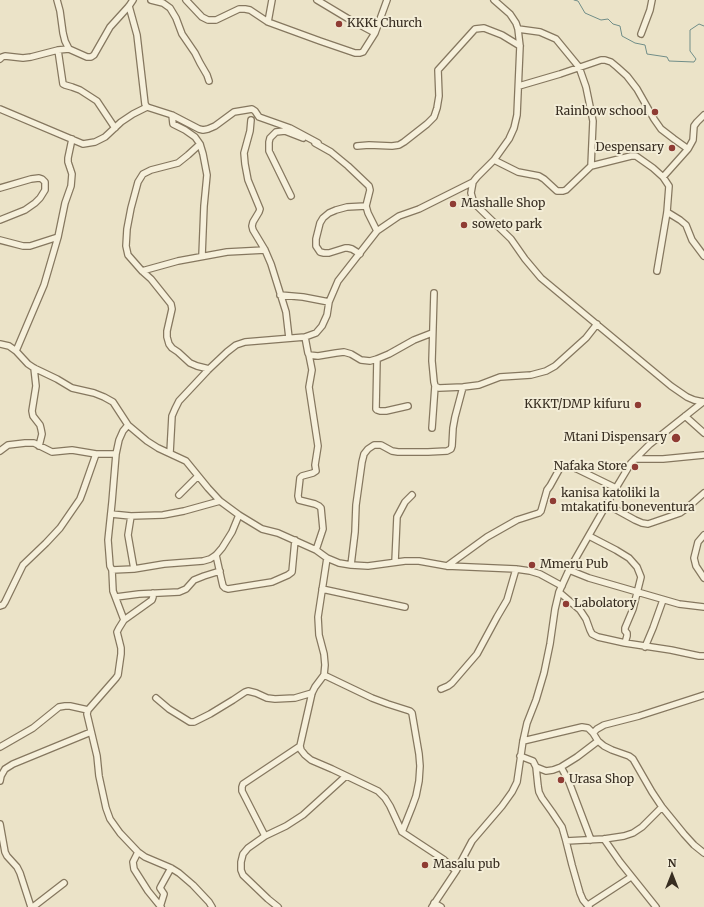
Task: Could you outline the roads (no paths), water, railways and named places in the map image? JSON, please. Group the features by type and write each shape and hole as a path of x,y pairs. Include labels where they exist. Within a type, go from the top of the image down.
{"street":[{"path":"57,0 63,33 69,49"},
{"path":"0,59 5,56 23,58 31,57 58,50 69,49 87,57 94,56 110,27 133,0"},
{"path":"151,0 163,3 170,8 176,18 182,34 195,53 209,81"},
{"path":"186,0 202,18 208,20 216,20 239,9 250,10 268,22 356,53 363,52 375,32 387,0"},
{"path":"268,22 272,0"},
{"path":"317,0 347,18 375,32"},
{"path":"170,453 172,416 179,401 227,352 236,345 246,342 305,337 316,333 322,326 327,315 329,302 338,281 377,231 400,216 425,206 473,182 494,160 509,139 514,128 517,115 520,46 516,23 510,14 494,0"},
{"path":"642,34 652,0"},
{"path":"129,6 137,35 147,107"},
{"path":"357,146 399,145 427,124 434,117 437,108 439,96 438,70 475,29 484,28 502,35 520,46"},
{"path":"518,29 540,32 556,39 579,67 593,120 591,166"},
{"path":"58,50 63,84 80,90 97,101 115,128"},
{"path":"519,86 601,60 611,62 627,76 637,89 660,129 688,149"},
{"path":"0,109 83,144 96,142 105,138 121,122 147,107 172,115 203,130 215,126 234,112 252,109 258,117 290,128 318,144 337,157 369,186 370,190 366,206 377,231"},
{"path":"0,113 7,112"},
{"path":"172,115 173,124 189,133 200,144 203,154 207,175 202,256"},
{"path":"663,177 688,149 693,140 694,126 704,115"},
{"path":"251,120 250,132 244,153 248,180 260,209 260,212 252,226 271,264 286,312 289,338"},
{"path":"291,196 269,151 270,138 276,132 285,131 318,144"},
{"path":"16,351 44,285 58,237 64,202 72,180 68,158 72,139"},
{"path":"200,144 178,163 151,170 143,174 138,182 131,208 127,228 126,246 128,255 150,278 171,304 172,309 167,338 169,344 190,363 197,366 210,368"},
{"path":"494,160 518,172 539,176 557,191 560,191 566,190 591,166 636,156 663,177 669,186 667,212 657,272"},
{"path":"0,188 39,178 45,182 46,186 45,190 35,204 25,210 0,220"},
{"path":"473,182 471,193 477,206 511,239 541,278 671,386 688,398 704,402"},
{"path":"360,254 352,249 345,248 329,253 320,252 316,246 316,239 320,223 329,213 347,207 366,206"},
{"path":"667,212 686,225 692,240 704,256"},
{"path":"0,240 23,246 30,246 58,237"},
{"path":"142,271 202,256 227,252 265,250"},
{"path":"432,428 435,386 432,361 434,293"},
{"path":"280,295 303,297 329,302"},
{"path":"435,386 439,388 479,385 500,377 546,371 552,368 586,338 597,324"},
{"path":"309,355 318,356 344,352 365,361 377,359 414,340 432,333"},
{"path":"305,337 312,370 309,387 318,446 315,465 316,471 300,478 298,498 299,500 315,504 321,508 323,529 316,550"},
{"path":"0,344 9,346 28,364 72,388 94,393 113,402 128,425 158,448 186,461 220,501 239,515 262,529 278,533 295,540 338,563 368,566 395,562 418,561 447,566 516,569 540,574 562,586"},
{"path":"377,359 376,409 386,411 408,406"},
{"path":"34,368 36,386 32,411 40,424 42,434 39,446"},
{"path":"351,565 355,532 356,505 364,454 374,445 381,445 392,451 398,452 447,451 451,449 455,417 463,387"},
{"path":"441,907 433,905 456,871 472,841 502,806 517,782 523,741 527,723 544,673 559,592 569,570 622,477 635,459 650,444 704,402"},
{"path":"685,416 704,433"},
{"path":"124,620 114,591 108,540 116,454 119,440 123,431 128,425"},
{"path":"0,451 8,445 25,443 34,444 52,452 72,450 96,454 116,454"},
{"path":"0,606 5,602 23,565 60,528 80,499 96,454"},
{"path":"635,459 663,459 704,454"},
{"path":"447,566 487,537 517,520 539,513 541,511 547,490 560,468 563,466 569,466 577,469 616,488"},
{"path":"178,495 198,476"},
{"path":"606,504 635,520 648,524 680,513 688,508 704,493"},
{"path":"395,562 397,517 405,502 412,494"},
{"path":"111,514 132,516 163,515 220,501"},
{"path":"112,570 134,569 210,559 222,548 232,532 239,515"},
{"path":"132,516 128,535 134,569"},
{"path":"704,534 698,542 694,558 696,566 704,578"},
{"path":"589,536 629,558 637,567 641,576 633,610 625,628 627,633 625,643"},
{"path":"216,555 223,586 225,588 228,589 272,582 282,579 292,572 295,540"},
{"path":"327,558 318,617 319,635 324,654 324,675 312,692 300,746 301,750 311,760 378,791 390,806 402,832 443,859 456,871"},
{"path":"441,690 452,683 477,654 507,600 516,569"},
{"path":"569,570 590,578 663,600 679,604 704,607"},
{"path":"116,596 179,592 186,589 194,580 220,571"},
{"path":"322,589 405,607"},
{"path":"559,592 580,610 592,634 598,637 645,647 671,650 695,656 704,656"},
{"path":"153,593 152,600 124,620 119,628 117,632 121,648 118,675 88,710 87,714 96,751 99,776 108,814 120,833 138,852 145,857 180,873 193,885 212,907"},
{"path":"645,647 654,628 663,600"},
{"path":"324,675 372,698 412,713 419,754 419,781 416,796 402,832"},
{"path":"156,698 169,709 190,722 194,722 248,691 267,698 275,699 295,698 312,692"},
{"path":"594,733 597,729 604,725 639,716 704,695"},
{"path":"0,747 33,728 60,707 70,706 88,710"},
{"path":"523,741 582,727 588,728 604,746 634,759 662,807 694,845 704,853"},
{"path":"0,781 5,769 13,764 91,732"},
{"path":"520,756 532,761 536,766 546,770 552,770 561,767 577,757 598,741"},
{"path":"265,836 242,791 243,784 300,746"},
{"path":"536,766 539,792 562,827 583,900 589,906 631,877"},
{"path":"561,767 569,782 591,840"},
{"path":"278,907 253,886 243,875 241,870 241,862 243,854 248,848 265,836 286,826 303,815 346,776"},
{"path":"566,841 604,839 633,833 662,807"},
{"path":"0,824 5,852 20,873 32,907 64,883"},
{"path":"604,839 631,877 656,907"},
{"path":"138,852 133,862 134,869 148,892 160,907"},
{"path":"160,907 164,894 160,886 171,868"}],"waterway":[{"path":"574,0 578,1 585,13 601,20 608,19 613,24 620,26 622,36 635,43 645,45 647,54 667,57 669,61 694,62 696,59 690,51 690,30 699,24 704,26"}],"place":[{"name":"KKKt Church","path":"339,24"},
{"name":"Rainbow school","path":"655,112"},
{"name":"Despensary","path":"672,148"},
{"name":"Mashalle Shop","path":"453,204"},
{"name":"soweto park","path":"464,225"},
{"name":"KKKT/DMP kifuru","path":"638,405"},
{"name":"Mtani Dispensary","path":"676,438"},
{"name":"Nafaka Store","path":"635,467"},
{"name":"kanisa katoliki la mtakatifu boneventura","path":"553,501"},
{"name":"Mmeru Pub","path":"532,565"},
{"name":"Labolatory","path":"566,604"},
{"name":"Urasa Shop","path":"561,780"},
{"name":"Masalu pub","path":"425,865"}]}
